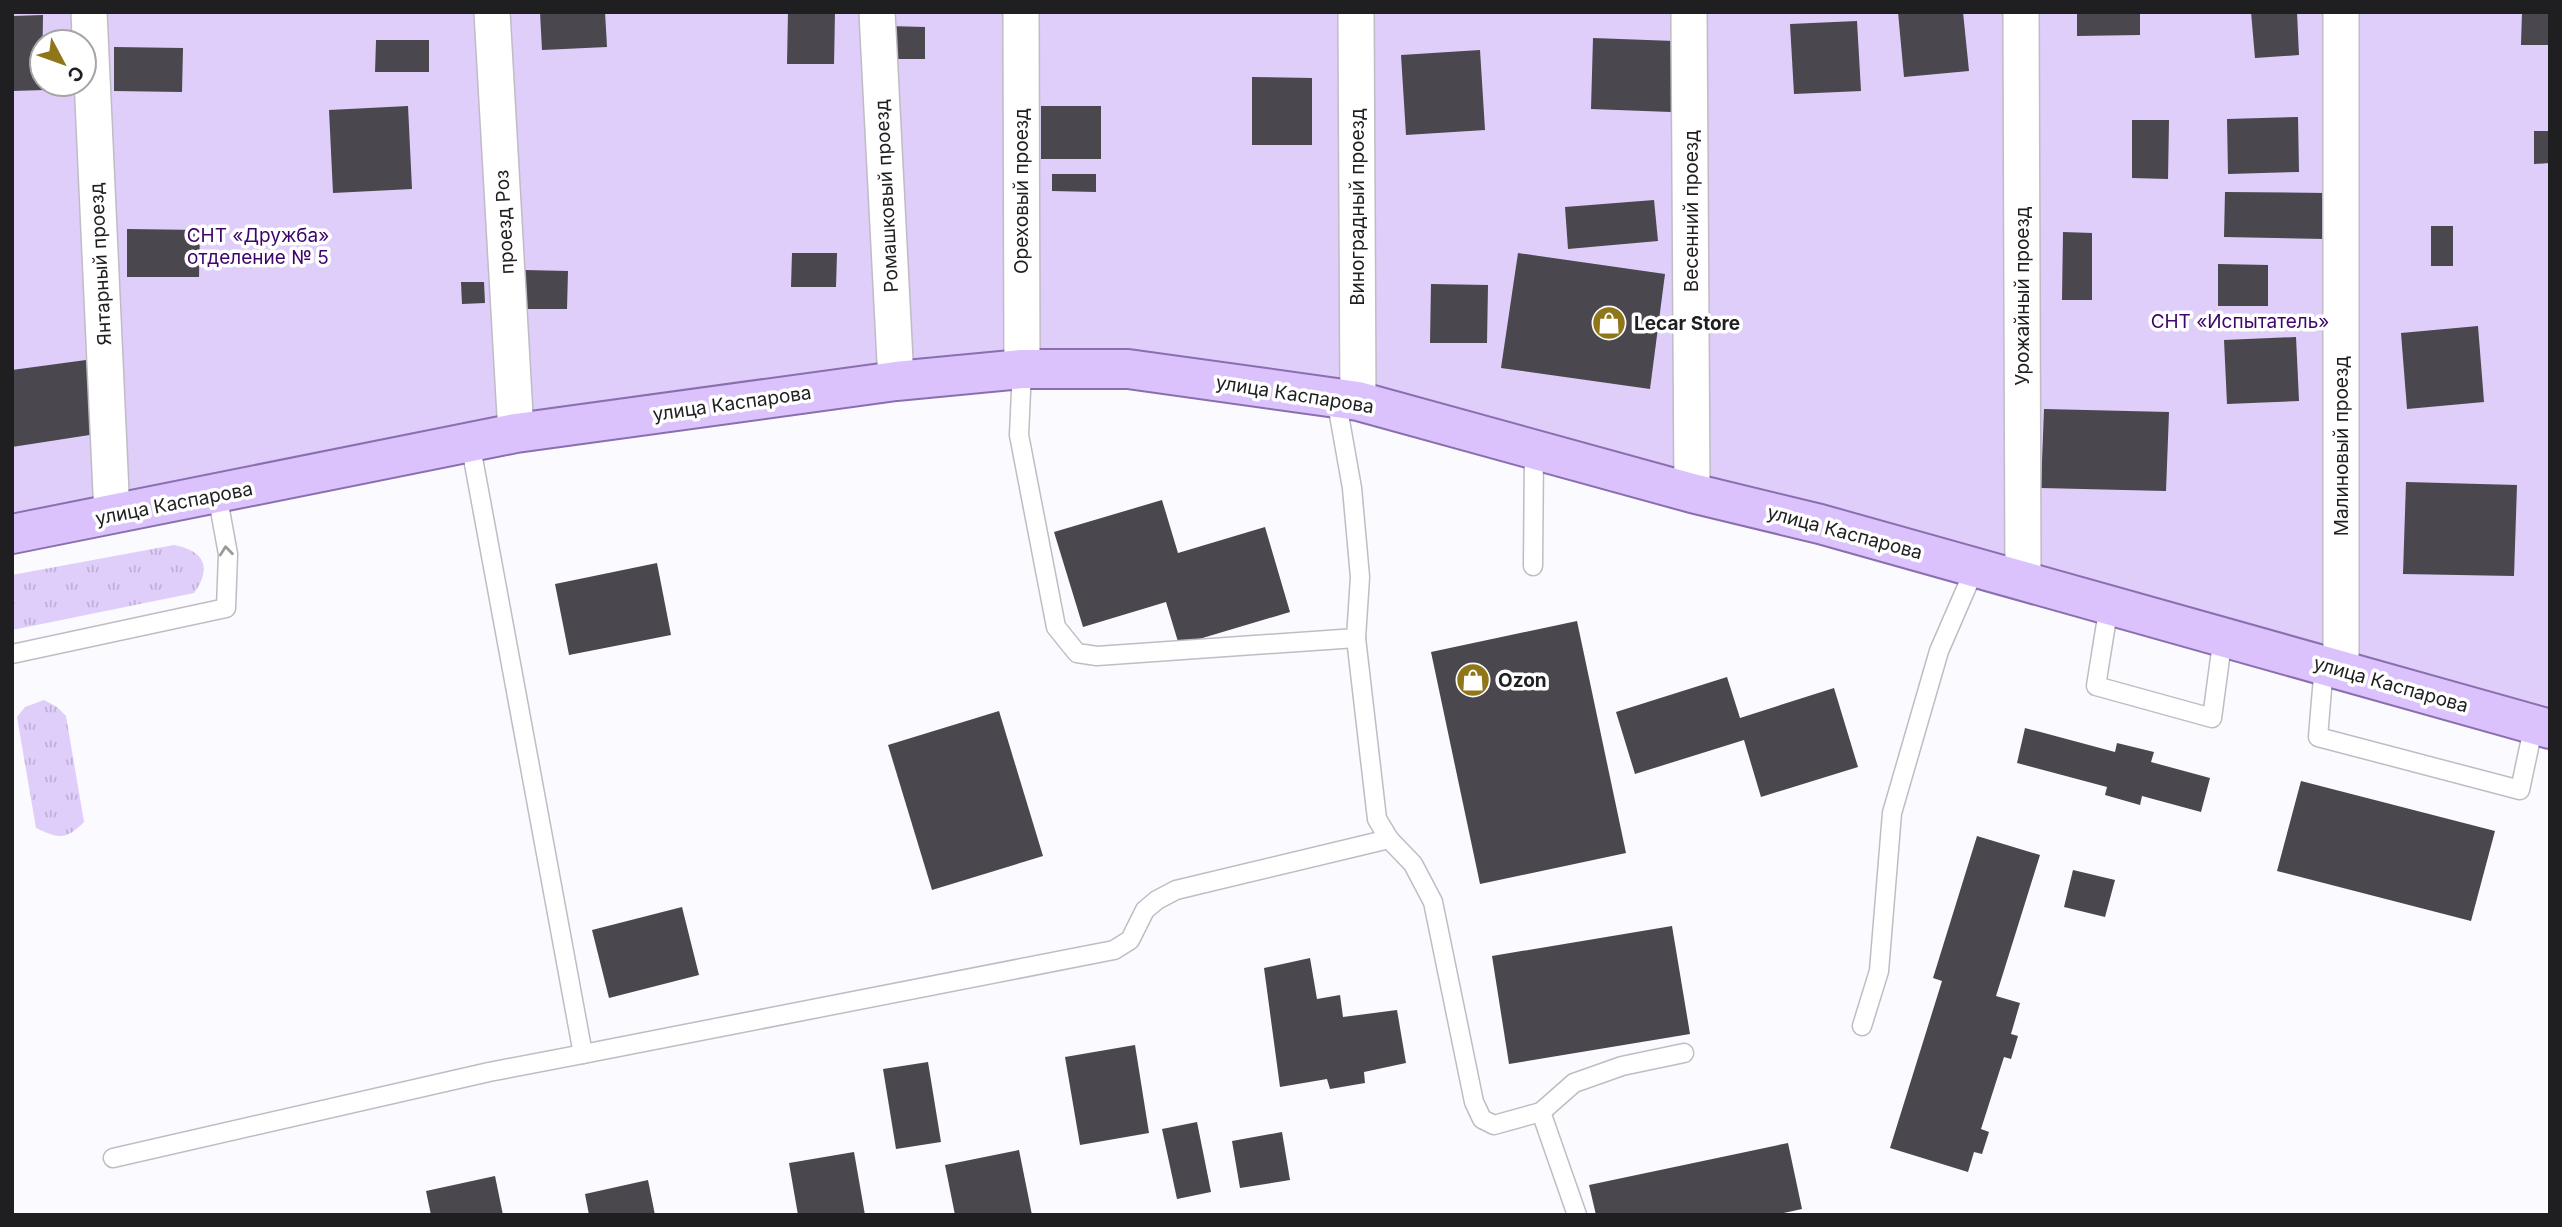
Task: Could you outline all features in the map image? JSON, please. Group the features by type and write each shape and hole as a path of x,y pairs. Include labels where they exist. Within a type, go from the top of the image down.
{"main road":[{"name":"улица Каспарова","path":"12,534 516,433 896,381 1022,369 1128,369 1347,399 1692,494 1820,524 2542,727"}],"street":[{"name":"Янтарный проезд","path":"89,12 112,515"},
{"name":"проезд Роз","path":"492,12 516,433"},
{"name":"Ромашковый проезд","path":"877,12 896,381"},
{"name":"Ореховый проезд","path":"1021,12 1022,369"},
{"name":"Виноградный проезд","path":"1347,399 1356,12"},
{"name":"Весенний проезд","path":"1689,12 1692,494"},
{"name":"Урожайный проезд","path":"2021,12 2023,580"},
{"name":"Малиновый проезд","path":"2333,668 2341,12"}],"lane":[{"path":"1022,369 1019,435 1056,627 1077,653 1097,656 1356,638"},
{"path":"1347,399 1360,577 1356,638 1377,819 1389,839 1413,864 1433,902 1474,1102 1482,1119 1494,1125 1541,1112 1574,1083 1622,1066 1684,1053"},
{"path":"470,442 583,1054"},
{"path":"1532,566 1534,450"},
{"path":"12,653 226,608 228,554 217,494"},
{"path":"1862,1026 1879,971 1892,813 1939,651 1975,568"},
{"path":"2109,605 2096,686 2213,718 2223,636"},
{"path":"2333,668 2318,737 2520,790 2542,727"},
{"path":"113,1158 489,1072 1114,950 1130,940 1145,911 1157,900 1176,890 1389,839"},
{"path":"1541,1112 1577,1215"}],"green space":[{"name":"СНТ «Испытатель»","path":"12,12 2550,12 2550,729 1440,425 1022,369 12,534"},
{"path":"174,545 193,552 202,562 203,576 194,593 12,630 12,575"},
{"path":"44,700 66,716 84,822 62,836 36,828 17,717 25,707"}],"building":[{"path":"540,12 605,12 607,47 542,50"},
{"path":"788,12 835,12 834,64 787,64"},
{"path":"1898,12 1963,12 1969,71 1904,77"},
{"path":"2077,12 2140,12 2140,35 2077,36"},
{"path":"2251,12 2297,12 2299,55 2255,58"},
{"path":"2522,12 2550,12 2550,45 2521,45"},
{"path":"43,15 43,28 28,28 28,91 12,91 12,16"},
{"path":"1857,21 1861,91 1794,94 1790,24"},
{"path":"888,26 925,27 925,59 888,59"},
{"path":"1593,38 1674,41 1671,112 1591,109"},
{"path":"376,40 429,40 429,72 375,72"},
{"path":"114,47 183,48 182,92 114,91"},
{"path":"1480,50 1485,130 1406,135 1401,55"},
{"path":"1252,77 1312,78 1312,145 1252,145"},
{"path":"408,106 412,189 333,193 329,110"},
{"path":"1041,106 1101,106 1101,159 1041,159"},
{"path":"2298,117 2299,172 2228,174 2227,119"},
{"path":"2132,120 2169,120 2168,179 2132,178"},
{"path":"2534,131 2550,131 2550,163 2534,164"},
{"path":"1052,174 1096,174 1096,192 1052,191"},
{"path":"2225,192 2326,193 2325,239 2224,237"},
{"path":"1654,200 1658,241 1568,249 1565,207"},
{"path":"2431,226 2453,226 2453,266 2431,266"},
{"path":"127,229 200,230 199,277 127,277"},
{"path":"2063,232 2092,233 2092,300 2062,300"},
{"path":"792,253 837,253 836,287 791,287"},
{"path":"1518,253 1665,274 1650,389 1501,368"},
{"path":"2218,264 2268,265 2268,306 2218,306"},
{"path":"525,270 568,271 567,309 525,309"},
{"path":"461,282 484,282 485,303 462,304"},
{"path":"1431,284 1488,285 1487,343 1430,343"},
{"path":"2478,326 2484,402 2407,409 2401,333"},
{"path":"2296,337 2299,401 2227,404 2224,340"},
{"path":"86,360 96,434 12,447 12,370"},
{"path":"2044,409 2169,412 2166,491 2041,488"},
{"path":"2406,482 2517,485 2514,576 2403,574"},
{"path":"1162,500 1178,553 1265,527 1290,612 1179,645 1166,602 1083,627 1054,532"},
{"path":"657,563 671,635 569,655 555,584"},
{"path":"1577,621 1626,853 1480,884 1431,652"},
{"path":"1727,677 1740,718 1834,688 1858,767 1761,797 1744,740 1635,774 1616,712"},
{"path":"999,711 1043,856 932,890 888,745"},
{"path":"2025,728 2115,752 2117,743 2154,752 2151,762 2210,778 2201,812 2142,796 2140,805 2105,795 2107,787 2017,763"},
{"path":"2301,781 2495,831 2471,921 2277,871"},
{"path":"1977,836 2040,855 1996,996 2020,1003 2011,1034 2018,1036 2011,1059 2004,1057 1981,1129 1989,1132 1982,1154 1974,1152 1968,1172 1890,1148 1942,981 1933,978"},
{"path":"2073,870 2115,880 2105,917 2064,907"},
{"path":"682,907 699,975 609,998 592,930"},
{"path":"1672,926 1690,1034 1509,1064 1492,956"},
{"path":"1310,958 1317,999 1340,995 1343,1017 1397,1010 1406,1063 1364,1072 1365,1083 1330,1089 1327,1079 1280,1087 1264,968"},
{"path":"1135,1045 1149,1133 1080,1145 1065,1057"},
{"path":"928,1062 941,1142 896,1149 883,1069"},
{"path":"1197,1122 1211,1192 1177,1199 1162,1129"},
{"path":"1282,1132 1290,1180 1240,1188 1232,1141"},
{"path":"1788,1143 1802,1209 1775,1215 1596,1215 1589,1185"},
{"path":"1019,1150 1032,1215 955,1215 945,1165"},
{"path":"854,1152 865,1215 798,1215 789,1163"},
{"path":"495,1176 503,1215 431,1215 426,1191"},
{"path":"648,1180 655,1215 589,1215 585,1194"}],"place":[{"name":"Lecar Store","path":"1609,323"},
{"name":"Ozon","path":"1473,680"}],"park label":[{"name":"СНТ «Дружба» отделение № 5","path":"258,246"}]}
